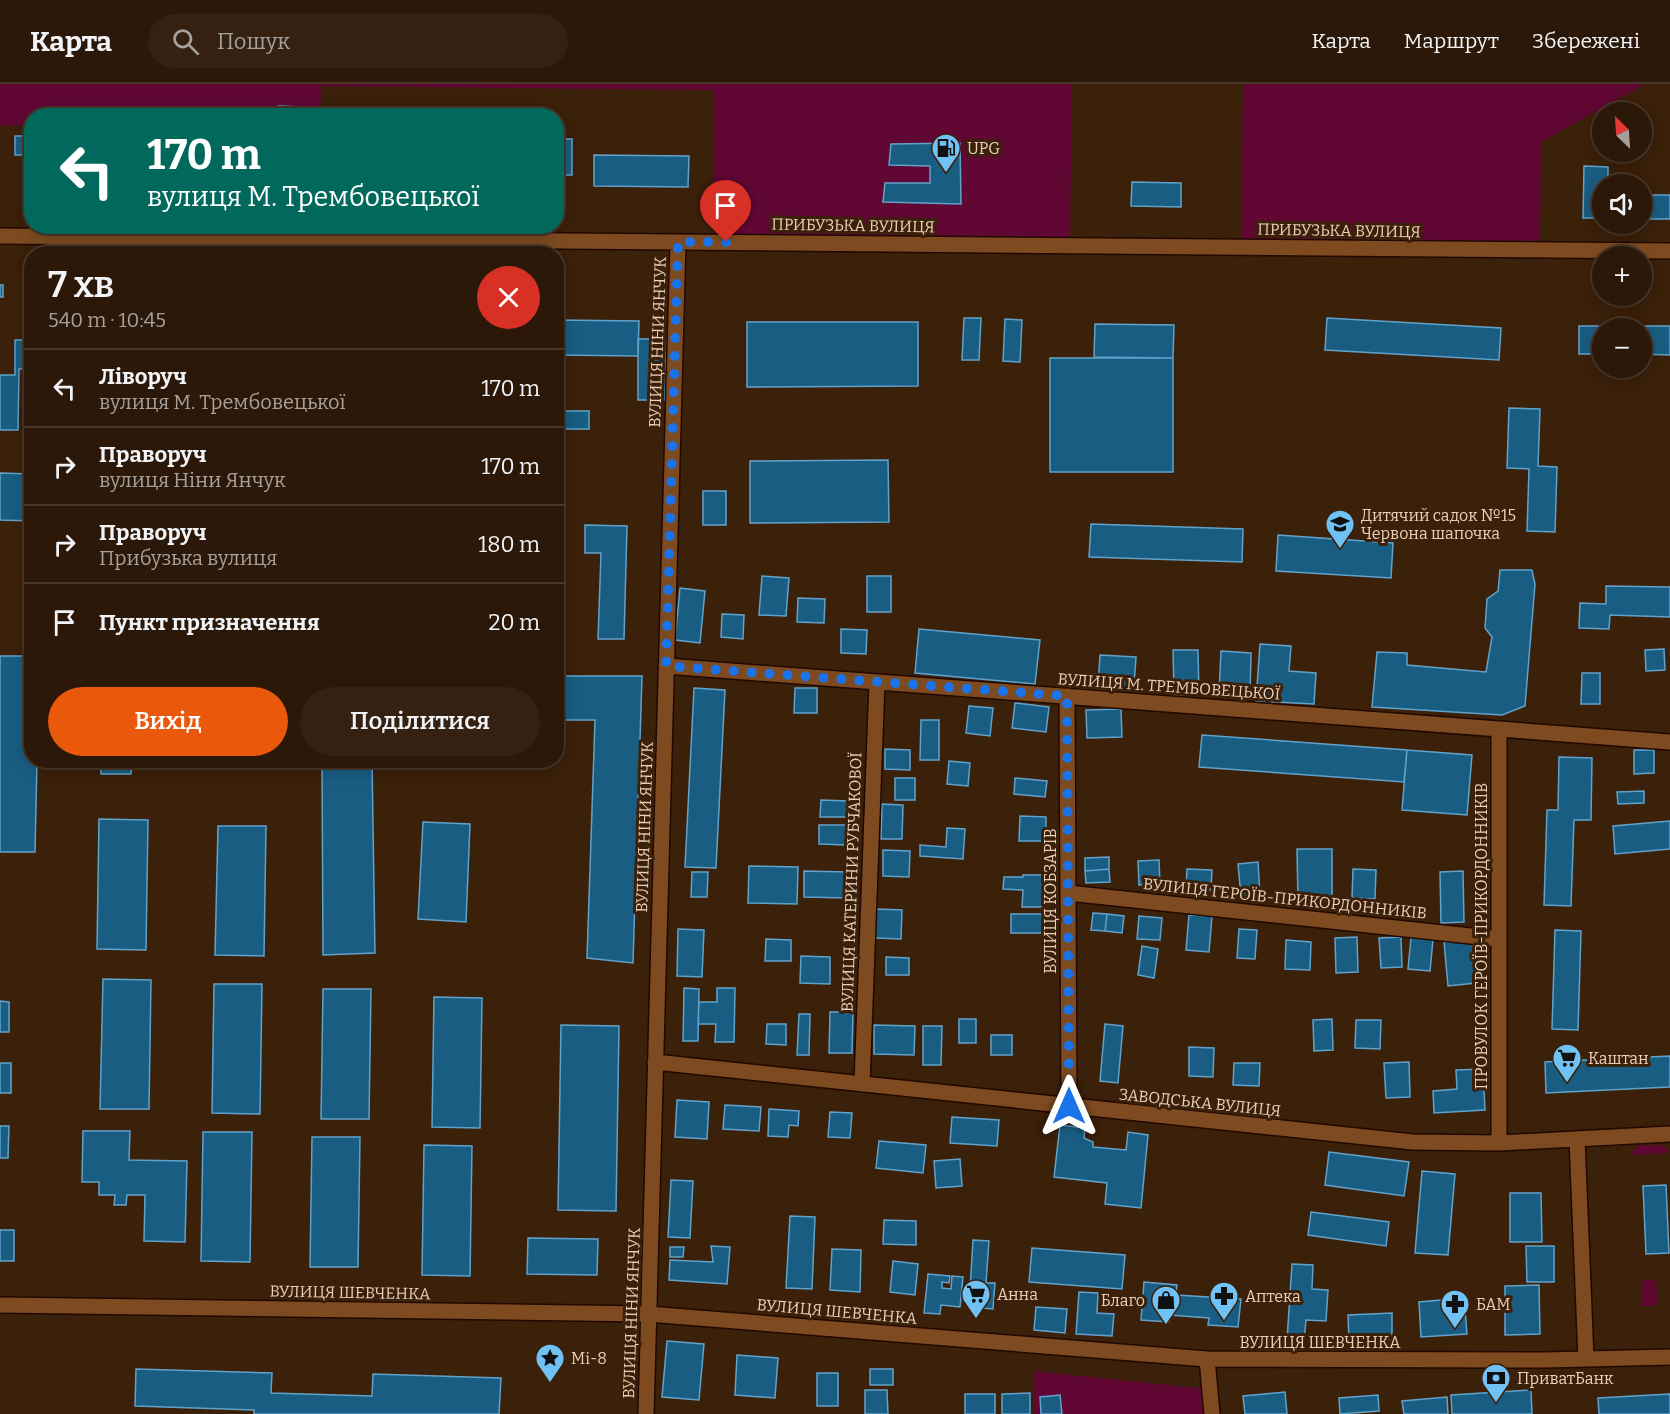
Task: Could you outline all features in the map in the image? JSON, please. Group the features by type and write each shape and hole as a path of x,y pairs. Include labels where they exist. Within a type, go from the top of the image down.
{"street":[{"name":"ПРИБУЗЬКА ВУЛИЦЯ","path":"0,236 1670,251"},
{"name":"ВУЛИЦЯ НІНИ ЯНЧУК","path":"646,1414 678,242"},
{"name":"ВУЛИЦЯ М. ТРЕМБОВЕЦЬКОЇ","path":"666,666 1670,742"},
{"name":"ВУЛИЦЯ КАТЕРИНИ РУБЧАКОВОЇ","path":"862,1084 877,682"},
{"name":"ВУЛИЦЯ КОБЗАРІВ","path":"1067,696 1069,1106"},
{"name":"ПРОВУЛОК ГЕРОЇВ-ПРИКОРДОННИКІВ","path":"1499,729 1499,1143"},
{"name":"ВУЛИЦЯ ГЕРОЇВ-ПРИКОРДОННИКІВ","path":"1068,893 1499,939"},
{"name":"ЗАВОДСЬКА ВУЛИЦЯ","path":"656,1062 1413,1142 1499,1143 1670,1134"},
{"path":"1577,1139 1586,1359"},
{"name":"ВУЛИЦЯ ШЕВЧЕНКА","path":"0,1305 648,1314 1207,1359 1670,1357"},
{"path":"1207,1359 1212,1414"}],"shaded area":[{"path":"0,84 1072,84 1070,238 713,235 714,90 321,86 320,108 24,108 24,125 0,126"},
{"path":"1243,84 1645,84 1613,102 1592,102 1592,114 1541,142 1540,242 1241,240"},
{"path":"1665,1146 1668,1153 1631,1155 1637,1147"},
{"path":"1656,1280 1657,1305 1642,1306 1641,1281"},
{"path":"1033,1371 1207,1389 1210,1414 1034,1414"}],"building":[{"path":"279,106 300,107 300,108 279,108"},
{"path":"15,136 24,136 24,155 15,155"},
{"path":"564,139 572,139 572,175 564,175"},
{"name":"UPG","path":"960,143 961,204 883,202 885,183 930,183 930,166 889,165 891,144"},
{"path":"594,155 689,156 688,187 594,186"},
{"path":"1584,166 1608,167 1608,174 1592,174 1592,218 1583,218"},
{"path":"1132,182 1181,183 1181,207 1131,206"},
{"path":"1652,195 1670,195 1670,219 1652,219"},
{"path":"0,285 3,285 3,297 0,297"},
{"path":"964,318 981,318 979,360 962,360"},
{"path":"1327,318 1501,328 1499,360 1325,350"},
{"path":"1005,319 1022,320 1020,362 1003,361"},
{"path":"564,320 639,321 638,356 564,355"},
{"path":"747,322 918,322 918,386 747,387"},
{"path":"1095,324 1174,325 1173,358 1094,357"},
{"path":"1579,326 1592,326 1592,354 1579,354"},
{"path":"1652,326 1670,326 1670,355 1652,354"},
{"path":"638,339 666,339 665,400 638,400"},
{"path":"15,340 24,340 24,369 19,369 18,430 0,430 0,375 15,375"},
{"path":"1050,358 1173,358 1173,472 1050,472"},
{"path":"1509,408 1540,409 1538,466 1557,467 1555,532 1527,531 1529,469 1507,468"},
{"path":"564,411 589,411 589,429 564,429"},
{"path":"888,460 889,522 750,523 750,461"},
{"path":"0,473 24,474 24,521 0,520"},
{"path":"703,491 726,491 726,525 703,525"},
{"path":"1091,524 1243,529 1242,562 1089,557"},
{"path":"585,525 627,526 624,639 598,639 601,553 585,553"},
{"path":"1278,535 1393,543 1391,578 1276,571"},
{"path":"1500,570 1532,570 1535,584 1525,706 1502,715 1372,707 1377,652 1407,653 1407,665 1486,672 1492,637 1485,628 1487,599 1498,591"},
{"path":"762,576 789,578 786,616 759,615"},
{"path":"867,576 891,576 891,612 867,612"},
{"path":"1606,586 1670,587 1670,617 1610,615 1609,629 1579,628 1580,603 1606,604"},
{"path":"680,588 705,591 700,643 675,640"},
{"path":"798,598 825,599 824,623 797,622"},
{"path":"722,614 744,615 743,639 721,637"},
{"path":"841,629 867,630 866,654 841,653"},
{"path":"919,629 1040,640 1035,684 915,673"},
{"path":"1260,644 1291,646 1289,671 1316,673 1314,704 1256,701"},
{"path":"1664,649 1665,670 1646,671 1645,650"},
{"path":"1173,650 1198,650 1199,694 1174,695"},
{"path":"1221,651 1251,653 1250,696 1219,694"},
{"path":"1100,655 1136,657 1134,687 1098,686"},
{"path":"0,656 24,656 24,768 37,768 35,852 0,852"},
{"path":"1582,673 1600,673 1600,704 1581,704"},
{"path":"564,676 642,676 633,963 587,958 595,720 564,720"},
{"path":"694,688 725,690 716,868 685,867"},
{"path":"795,688 817,688 817,713 794,713"},
{"path":"1015,703 1049,707 1046,732 1012,728"},
{"path":"969,706 993,708 990,736 966,733"},
{"path":"1121,709 1122,737 1087,738 1086,710"},
{"path":"921,720 939,720 939,760 920,760"},
{"path":"1202,735 1407,750 1404,782 1199,767"},
{"path":"885,749 910,750 910,770 885,769"},
{"path":"1407,750 1472,755 1467,815 1402,810"},
{"path":"1634,750 1654,750 1654,773 1634,774"},
{"path":"1559,757 1592,758 1591,820 1574,820 1571,906 1544,905 1547,810 1558,810"},
{"path":"949,761 970,763 968,786 947,784"},
{"path":"101,768 131,768 131,774 101,774"},
{"path":"322,768 372,768 375,953 323,955"},
{"path":"895,778 915,778 915,800 895,800"},
{"path":"1015,778 1047,781 1045,797 1014,794"},
{"path":"1644,791 1644,803 1618,804 1617,792"},
{"path":"821,800 849,801 849,817 820,817"},
{"path":"882,804 903,805 902,839 881,839"},
{"path":"1020,816 1046,817 1046,841 1019,841"},
{"path":"99,819 148,820 146,950 97,949"},
{"path":"1670,821 1670,849 1615,854 1613,826"},
{"path":"423,822 470,824 466,922 418,919"},
{"path":"819,825 847,825 847,845 819,844"},
{"path":"218,826 266,826 264,956 215,955"},
{"path":"947,828 965,829 963,859 920,856 920,845 946,847"},
{"path":"1297,849 1332,849 1332,901 1298,901"},
{"path":"883,850 910,851 909,877 883,876"},
{"path":"1109,857 1109,869 1085,871 1085,858"},
{"path":"1159,860 1160,884 1139,885 1138,861"},
{"path":"1258,862 1260,896 1241,897 1238,864"},
{"path":"749,866 798,867 797,904 748,903"},
{"path":"1109,869 1110,882 1086,883 1085,871"},
{"path":"1187,869 1212,870 1211,890 1186,889"},
{"path":"1353,869 1376,870 1375,899 1352,898"},
{"path":"804,871 848,872 847,898 804,897"},
{"path":"1463,871 1464,922 1441,923 1440,872"},
{"path":"692,872 708,872 707,897 691,897"},
{"path":"1023,875 1045,875 1045,907 1022,907 1023,890 1003,889 1004,877 1023,877"},
{"path":"876,909 902,910 901,939 875,938"},
{"path":"1093,913 1107,914 1105,931 1091,930"},
{"path":"1011,914 1044,914 1044,933 1011,933"},
{"path":"1107,914 1124,916 1122,933 1105,931"},
{"path":"1189,915 1212,916 1209,952 1186,950"},
{"path":"1139,916 1162,918 1160,940 1137,939"},
{"path":"678,929 704,930 702,977 677,976"},
{"path":"1239,929 1257,930 1255,959 1237,958"},
{"path":"1555,930 1581,931 1578,1030 1552,1029"},
{"path":"1357,937 1358,972 1336,973 1335,938"},
{"path":"1401,937 1402,967 1381,968 1379,938"},
{"path":"1411,938 1433,940 1430,971 1408,969"},
{"path":"766,939 791,940 791,961 765,961"},
{"path":"1286,940 1311,942 1310,970 1285,969"},
{"path":"1472,940 1476,983 1448,986 1444,942"},
{"path":"1142,946 1158,949 1154,978 1138,975"},
{"path":"801,956 830,957 830,984 800,983"},
{"path":"886,957 909,958 909,975 886,975"},
{"path":"103,979 151,980 149,1109 100,1109"},
{"path":"214,984 262,984 260,1114 212,1113"},
{"path":"684,988 699,989 698,1041 683,1041"},
{"path":"717,988 735,988 734,1042 715,1042 716,1024 698,1024 699,1002 717,1002"},
{"path":"323,989 371,989 369,1119 321,1119"},
{"path":"434,997 482,998 480,1128 432,1127"},
{"path":"0,1001 9,1002 9,1032 0,1032"},
{"path":"830,1012 853,1012 852,1053 829,1053"},
{"path":"799,1014 810,1014 809,1055 797,1055"},
{"path":"959,1019 976,1019 976,1043 959,1043"},
{"path":"1332,1019 1333,1050 1314,1051 1313,1020"},
{"path":"1356,1020 1381,1020 1380,1049 1355,1048"},
{"path":"767,1024 786,1024 786,1045 766,1044"},
{"path":"1105,1024 1123,1026 1118,1083 1100,1081"},
{"path":"561,1025 619,1026 616,1211 558,1210"},
{"path":"874,1025 915,1026 914,1055 874,1054"},
{"path":"923,1026 942,1026 941,1065 923,1065"},
{"path":"991,1035 1012,1035 1012,1055 991,1055"},
{"path":"1189,1047 1214,1048 1213,1077 1189,1076"},
{"path":"1670,1056 1670,1087 1546,1093 1545,1062"},
{"path":"1409,1062 1410,1097 1386,1098 1384,1063"},
{"path":"0,1063 11,1063 11,1093 0,1093"},
{"path":"1234,1063 1260,1063 1259,1086 1233,1085"},
{"path":"1483,1069 1485,1110 1434,1113 1433,1091 1457,1089 1456,1070"},
{"path":"677,1100 709,1102 707,1139 675,1137"},
{"path":"725,1105 761,1107 759,1131 723,1129"},
{"path":"769,1109 799,1111 798,1126 789,1125 788,1137 768,1136"},
{"path":"830,1112 852,1113 850,1138 828,1137"},
{"path":"952,1117 999,1120 997,1146 950,1143"},
{"path":"1060,1125 1085,1128 1084,1138 1093,1142 1093,1147 1126,1150 1128,1132 1148,1135 1141,1208 1105,1204 1107,1183 1054,1177"},
{"path":"0,1126 9,1126 8,1158 0,1158"},
{"path":"83,1131 130,1131 129,1160 187,1161 185,1242 144,1241 145,1195 127,1195 126,1205 114,1205 115,1195 99,1195 99,1182 82,1182"},
{"path":"203,1132 252,1132 250,1262 201,1261"},
{"path":"312,1137 360,1137 358,1267 310,1267"},
{"path":"879,1141 926,1145 923,1173 876,1168"},
{"path":"424,1145 472,1146 470,1276 422,1275"},
{"path":"1329,1152 1409,1162 1404,1196 1325,1185"},
{"path":"960,1159 962,1186 936,1188 934,1161"},
{"path":"1422,1171 1455,1174 1448,1255 1415,1253"},
{"path":"671,1180 693,1181 690,1238 668,1237"},
{"path":"1666,1185 1669,1253 1646,1254 1643,1186"},
{"path":"1510,1193 1541,1193 1542,1242 1510,1242"},
{"path":"1311,1212 1389,1222 1386,1246 1308,1235"},
{"path":"790,1216 815,1217 812,1289 786,1288"},
{"path":"884,1220 916,1221 916,1245 883,1244"},
{"path":"0,1230 14,1230 14,1261 0,1261"},
{"path":"528,1238 598,1239 597,1275 527,1274"},
{"path":"973,1240 989,1241 986,1283 995,1283 993,1309 969,1307"},
{"path":"711,1246 730,1247 727,1284 669,1280 670,1260 713,1262"},
{"path":"1526,1246 1554,1246 1554,1282 1527,1282"},
{"path":"670,1247 684,1247 683,1257 670,1257"},
{"path":"1032,1248 1125,1255 1122,1289 1029,1282"},
{"path":"832,1249 861,1250 860,1292 830,1290"},
{"path":"893,1261 918,1264 915,1295 890,1292"},
{"path":"1292,1264 1313,1265 1312,1289 1328,1290 1326,1321 1306,1320 1304,1341 1287,1340"},
{"path":"928,1274 950,1276 949,1283 942,1282 942,1288 951,1289 952,1276 963,1277 960,1307 941,1305 940,1314 924,1313"},
{"path":"1144,1282 1177,1285 1176,1295 1241,1299 1238,1327 1208,1325 1209,1318 1169,1315 1169,1322 1141,1320"},
{"path":"1539,1285 1540,1334 1505,1335 1505,1286"},
{"path":"1079,1292 1098,1293 1097,1313 1114,1314 1112,1336 1076,1334"},
{"path":"1464,1298 1467,1334 1421,1337 1419,1302"},
{"path":"1036,1307 1067,1309 1065,1333 1034,1330"},
{"path":"1392,1313 1392,1339 1349,1341 1348,1315"},
{"path":"667,1341 704,1344 699,1400 662,1397"},
{"path":"737,1355 778,1358 775,1398 735,1395"},
{"path":"136,1369 272,1373 271,1393 372,1396 373,1374 501,1378 499,1414 254,1414 254,1410 135,1406"},
{"path":"870,1369 893,1369 893,1385 870,1385"},
{"path":"817,1373 838,1373 838,1406 817,1406"},
{"path":"865,1390 887,1390 888,1414 865,1414"},
{"path":"1531,1390 1532,1414 1452,1414 1451,1395"},
{"path":"1285,1392 1287,1414 1245,1414 1243,1396"},
{"path":"1030,1393 1030,1414 1002,1414 1002,1394"},
{"path":"965,1394 995,1394 995,1414 965,1414"},
{"path":"1670,1394 1670,1414 1599,1414 1598,1398"},
{"path":"1060,1395 1062,1414 1041,1414 1040,1397"},
{"path":"1378,1395 1379,1411 1340,1414 1339,1398"},
{"path":"1447,1397 1448,1414 1404,1414 1402,1401"}],"place":[{"name":"UPG","path":"946,174"},
{"name":"Дитячий садок №15 Червона шапочка","path":"1340,550"},
{"name":"Каштан","path":"1567,1084"},
{"name":"Анна","path":"976,1320"},
{"name":"Аптека","path":"1224,1322"},
{"name":"Благо","path":"1166,1326"},
{"name":"БАМ","path":"1455,1330"},
{"name":"Mi-8","path":"550,1384"},
{"name":"ПриватБанк","path":"1496,1404"}],"route":[{"path":"726,242 678,242 666,666 1067,696 1069,1106"}]}
